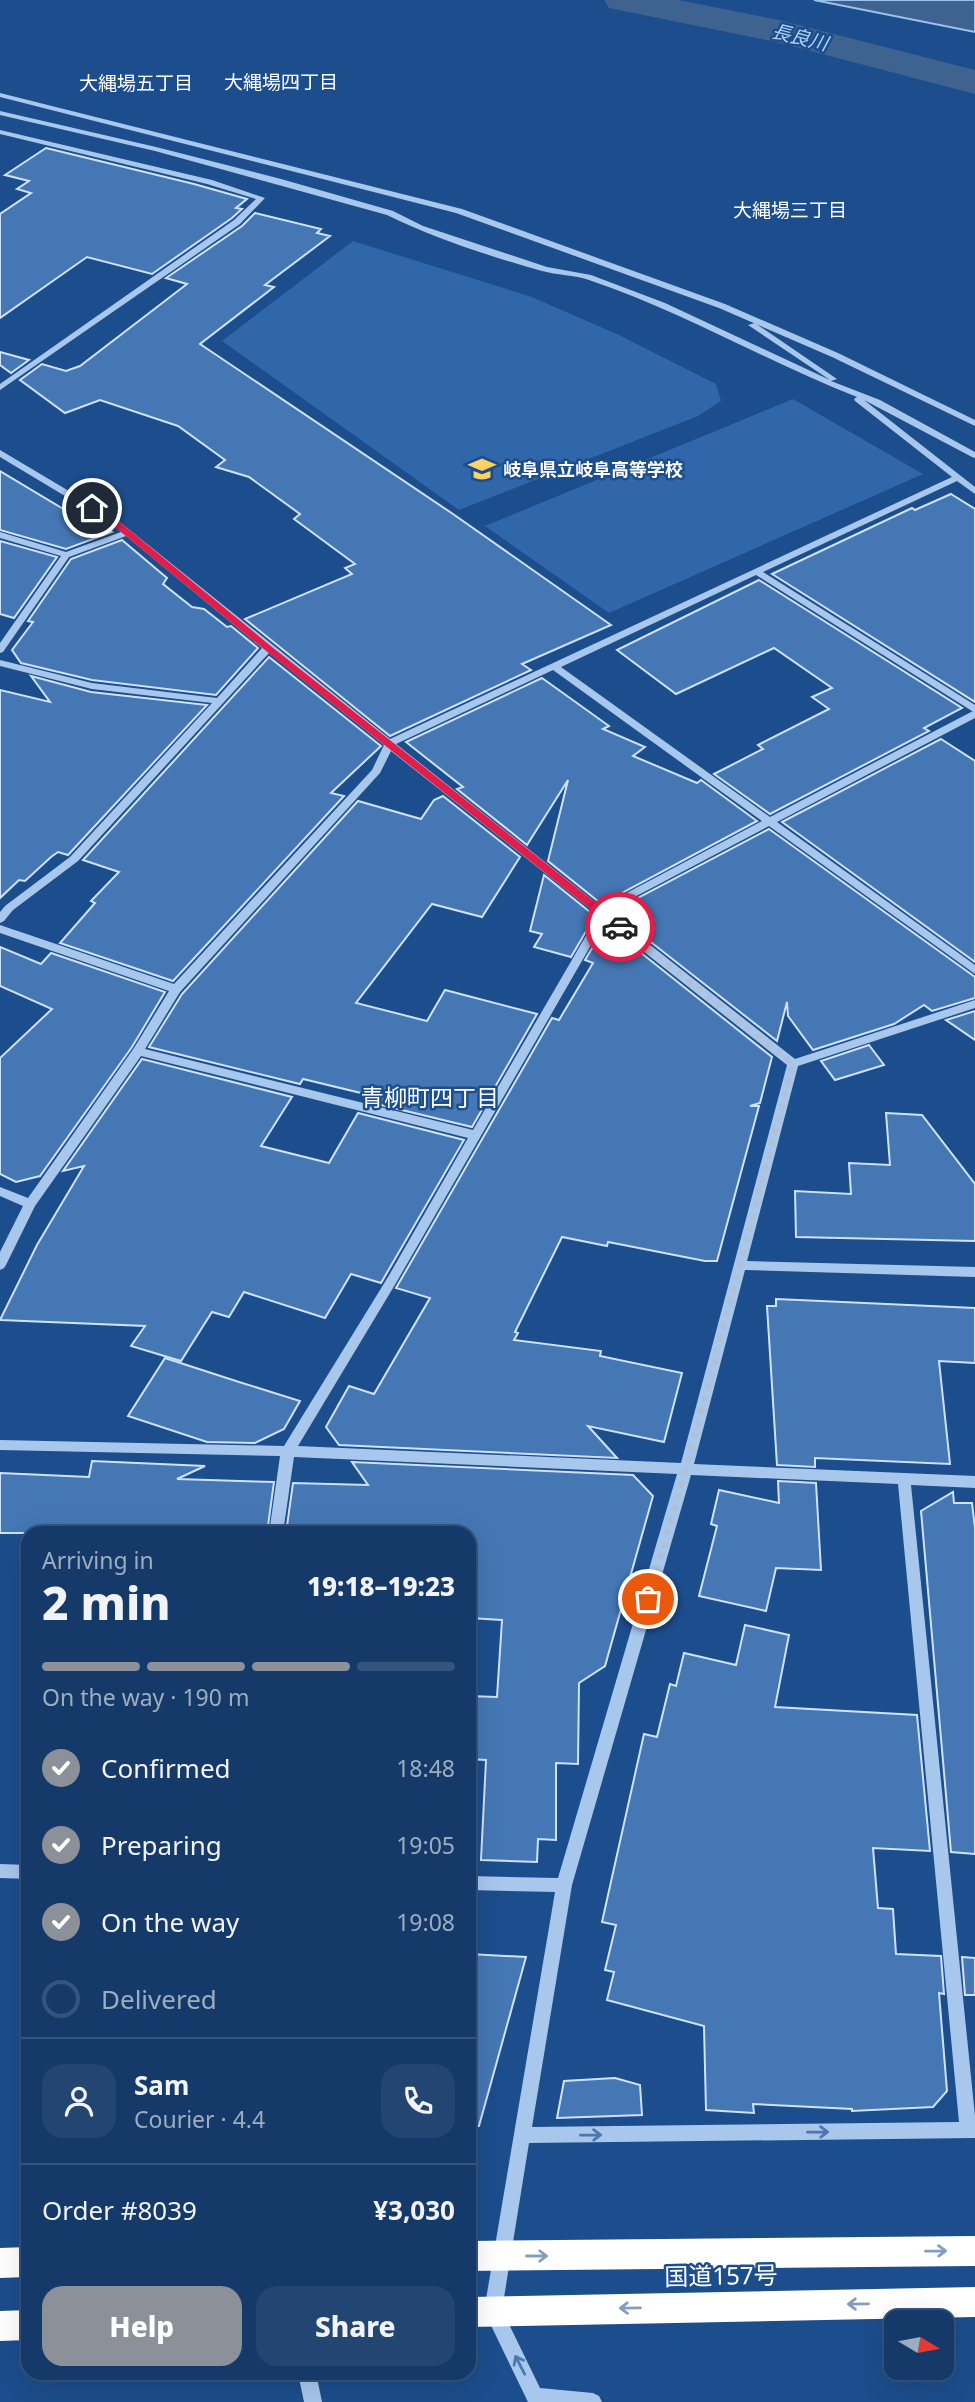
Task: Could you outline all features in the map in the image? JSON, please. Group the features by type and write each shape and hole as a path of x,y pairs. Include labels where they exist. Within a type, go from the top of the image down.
{"highway":[{"name":"国道157号","path":"476,2256 975,2251"},
{"path":"0,2263 21,2263"},
{"name":"国道157号","path":"481,2311 975,2302"},
{"path":"0,2326 21,2325"}],"street":[{"path":"0,94 459,211 722,306 835,355 975,423"},
{"path":"0,113 278,181 390,213 420,228 545,269 588,277 662,305 811,376 877,402 975,455"},
{"path":"0,132 209,182 261,198 237,222 0,388"},
{"path":"0,144 15,134"},
{"path":"722,306 844,388 975,491"},
{"path":"0,453 113,521 268,649 793,1064"},
{"path":"0,1265 30,1205 138,1051 176,989 376,771 390,743 956,478"},
{"path":"0,650 66,555 126,533"},
{"path":"0,535 66,555"},
{"path":"277,1526 288,1451 393,1280 474,1135 604,914 623,899 771,823 975,711 756,571"},
{"path":"0,919 4,907 74,859 268,649"},
{"path":"0,663 92,686 221,701"},
{"path":"554,666 975,970"},
{"path":"0,929 176,989"},
{"path":"793,1064 975,1004"},
{"path":"138,1051 474,1135"},
{"path":"593,2402 535,2396 481,2311 502,2256 564,1885 686,1468 793,1064"},
{"path":"0,1191 30,1205"},
{"path":"739,1265 975,1272"},
{"path":"0,1445 288,1451 975,1482"},
{"path":"523,2135 972,2130 904,1479"},
{"path":"0,1871 21,1872"},
{"path":"476,1883 564,1885"},
{"path":"308,2380 313,2402"}],"shaded area":[{"name":"長良川","path":"814,0 975,0 975,32"},
{"path":"353,241 532,297 619,335 716,384 721,401 698,416 459,510 222,341"},
{"path":"793,399 923,474 609,613 485,526"}],"building":[{"path":"46,148 247,199 236,208 242,209 232,218 152,274 87,257 0,318 0,214 31,193 17,189 29,181 5,175"},
{"path":"255,213 321,229 317,233 330,236 265,285 274,287 200,344 453,514 611,625 522,664 531,670 390,736 245,619 352,574 345,568 355,564 294,519 300,514 249,477 216,467 225,460 178,426 100,400 65,413 20,380 42,364 66,371 80,366 187,284 166,278 242,226"},
{"path":"0,352 29,360 11,373 0,365"},
{"path":"0,471 70,513 101,522 112,532 66,549 0,530"},
{"path":"951,494 975,509 975,702 772,574 912,508 915,510"},
{"path":"122,540 167,578 163,584 192,607 204,609 227,627 231,626 258,648 216,695 92,680 21,663 12,650 33,622 28,621 71,559"},
{"path":"0,541 57,557 14,618 0,614"},
{"path":"759,580 962,708 924,728 929,731 770,814 714,774 763,749 758,745 829,709 812,697 832,688 774,648 676,694 617,650"},
{"path":"269,657 381,746 331,793 344,796 173,981 60,943 95,903 91,901 119,872 83,860"},
{"path":"31,676 91,692 207,705 68,855 58,852 25,881 19,880 0,898 0,690 50,702"},
{"path":"542,678 609,726 603,729 645,747 633,756 697,783 701,780 757,821 618,895 604,906 548,861 568,780 527,845 457,789 463,787 406,742"},
{"path":"941,739 975,761 975,962 782,822"},
{"path":"443,796 520,857 482,917 432,904 356,1003 427,1021 445,990 537,1014 472,1127 365,1101 369,1095 303,1079 300,1084 149,1047 182,994 358,801 421,819 434,800"},
{"path":"769,829 975,977 975,998 932,1011 924,1005 894,1024 813,1050 788,1016 787,1002 777,1041 615,914 628,903"},
{"path":"544,875 595,916 571,957 534,947 542,934 530,931"},
{"path":"606,925 772,1057 760,1103 750,1106 759,1106 717,1261 562,1237 515,1332 518,1333 514,1340 601,1351 600,1356 682,1373 664,1442 588,1426 617,1458 339,1445 326,1427 349,1386 374,1394 430,1298 396,1288 552,1018 559,1020 593,963 585,960"},
{"path":"0,947 41,964 51,953 165,992 132,1047 40,1176 16,1182 0,1174 0,1058 52,1009 0,986"},
{"path":"975,1011 975,1040 946,1020"},
{"path":"869,1045 884,1065 835,1080 821,1061"},
{"path":"142,1059 292,1097 261,1146 329,1163 358,1113 464,1140 381,1283 351,1274 325,1318 244,1292 229,1317 212,1312 181,1361 131,1346 145,1326 0,1320 37,1245 84,1166 63,1171"},
{"path":"886,1113 922,1115 975,1184 975,1241 796,1237 795,1191 851,1194 849,1163 890,1165"},
{"path":"776,1299 975,1308 975,1363 939,1361 950,1464 815,1458 815,1467 777,1465 767,1306 776,1306"},
{"path":"165,1358 300,1401 284,1429 255,1443 207,1442 128,1416"},
{"path":"92,1461 205,1466 177,1479 274,1482 268,1526 21,1526 21,1533 0,1533 0,1473 89,1477"},
{"path":"352,1462 633,1475 653,1496 605,1666 579,1683 578,1764 556,1763 556,1840 538,1839 537,1862 481,1860 486,1760 476,1759 476,1696 497,1697 502,1620 476,1618 476,1526 287,1526 293,1483 368,1485"},
{"path":"778,1481 816,1483 821,1570 776,1568 766,1611 699,1596 717,1526 711,1524 719,1490 779,1503"},
{"path":"953,1492 954,1503 972,1503 975,1528 975,1854 951,1852 921,1511"},
{"path":"745,1625 789,1635 775,1707 917,1715 930,1851 873,1848 878,1908 893,1909 896,1954 941,1956 944,1994 939,1993 947,2091 933,2107 852,2111 753,2104 754,2113 706,2110 704,2026 607,2000 614,1972 605,1970 616,1925 602,1922 644,1734 657,1737 670,1684 676,1686 684,1653 736,1665"},
{"path":"476,1954 526,1957 479,2126 476,2126"},
{"path":"962,1957 975,1958 975,1995 965,1995"},
{"path":"615,2078 640,2085 642,2115 557,2118 564,2081"}],"waterway":[{"name":"長良川","path":"622,0 779,31 975,82"}],"way so far":[{"path":"620,927 793,1064 686,1468 648,1599"}],"place":[{"name":"岐阜県立岐阜高等学校","path":"482,469"}],"district":[{"name":"大縄場四丁目","path":"281,82"},
{"name":"大縄場五丁目","path":"136,83"},
{"name":"大縄場三丁目","path":"790,210"},
{"name":"青柳町四丁目","path":"430,1097"}],"route":[{"path":"92,508 113,521 268,649 620,927"}]}
